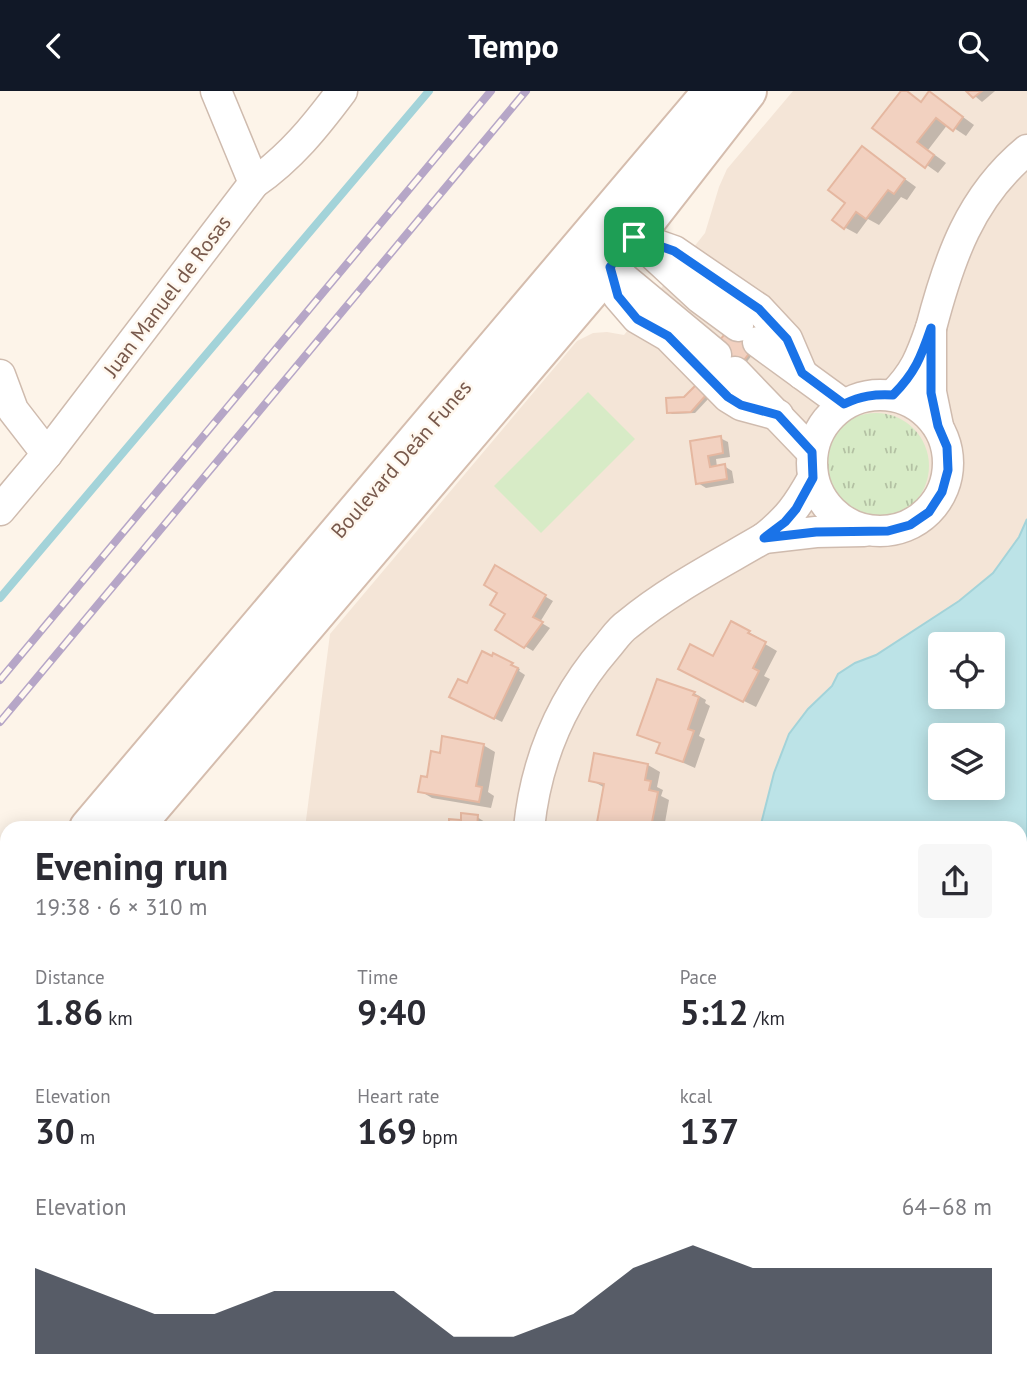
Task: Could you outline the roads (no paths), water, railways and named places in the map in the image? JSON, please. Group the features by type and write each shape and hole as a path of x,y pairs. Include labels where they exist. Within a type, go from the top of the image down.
{"main road":[{"name":"Boulevard Deán Funes","path":"622,226 713,91"},
{"name":"Boulevard Deán Funes","path":"139,821 622,226 747,91"},
{"name":"Boulevard Deán Funes","path":"95,821 252,633 598,255"}],"street":[{"path":"216,91 254,183"},
{"name":"Juan Manuel de Rosas","path":"0,510 47,454 254,183 296,148 342,91"},
{"path":"893,395 907,381 919,362 931,328 944,275 963,230 991,186 1027,150"},
{"path":"622,226 708,289 748,334 844,404"},
{"path":"598,255 674,329 728,397 741,405 778,415"},
{"path":"674,329 708,289"},
{"path":"708,289 759,309 787,339 802,373"},
{"path":"764,538 816,532 888,531 910,525 929,512 942,492 948,470 947,447 938,426 931,393 931,328"},
{"path":"674,329 725,363 778,415 812,465 820,496 831,512 847,524 865,531"},
{"path":"0,375 7,412 47,454"},
{"path":"530,821 538,773 554,727 591,665 625,625 671,592 764,538 785,522 796,509 812,465 818,433 828,417 844,404 859,397 893,395 918,406 938,426"}],"water":[{"path":"1027,519 1027,821 762,821 774,773 789,734 808,709 832,686 838,674 855,663 876,655 959,601 993,573 1019,537"}],"waterway":[{"path":"0,598 429,91"}],"railway":[{"path":"0,680 491,91"},
{"path":"0,722 526,91"}]}
